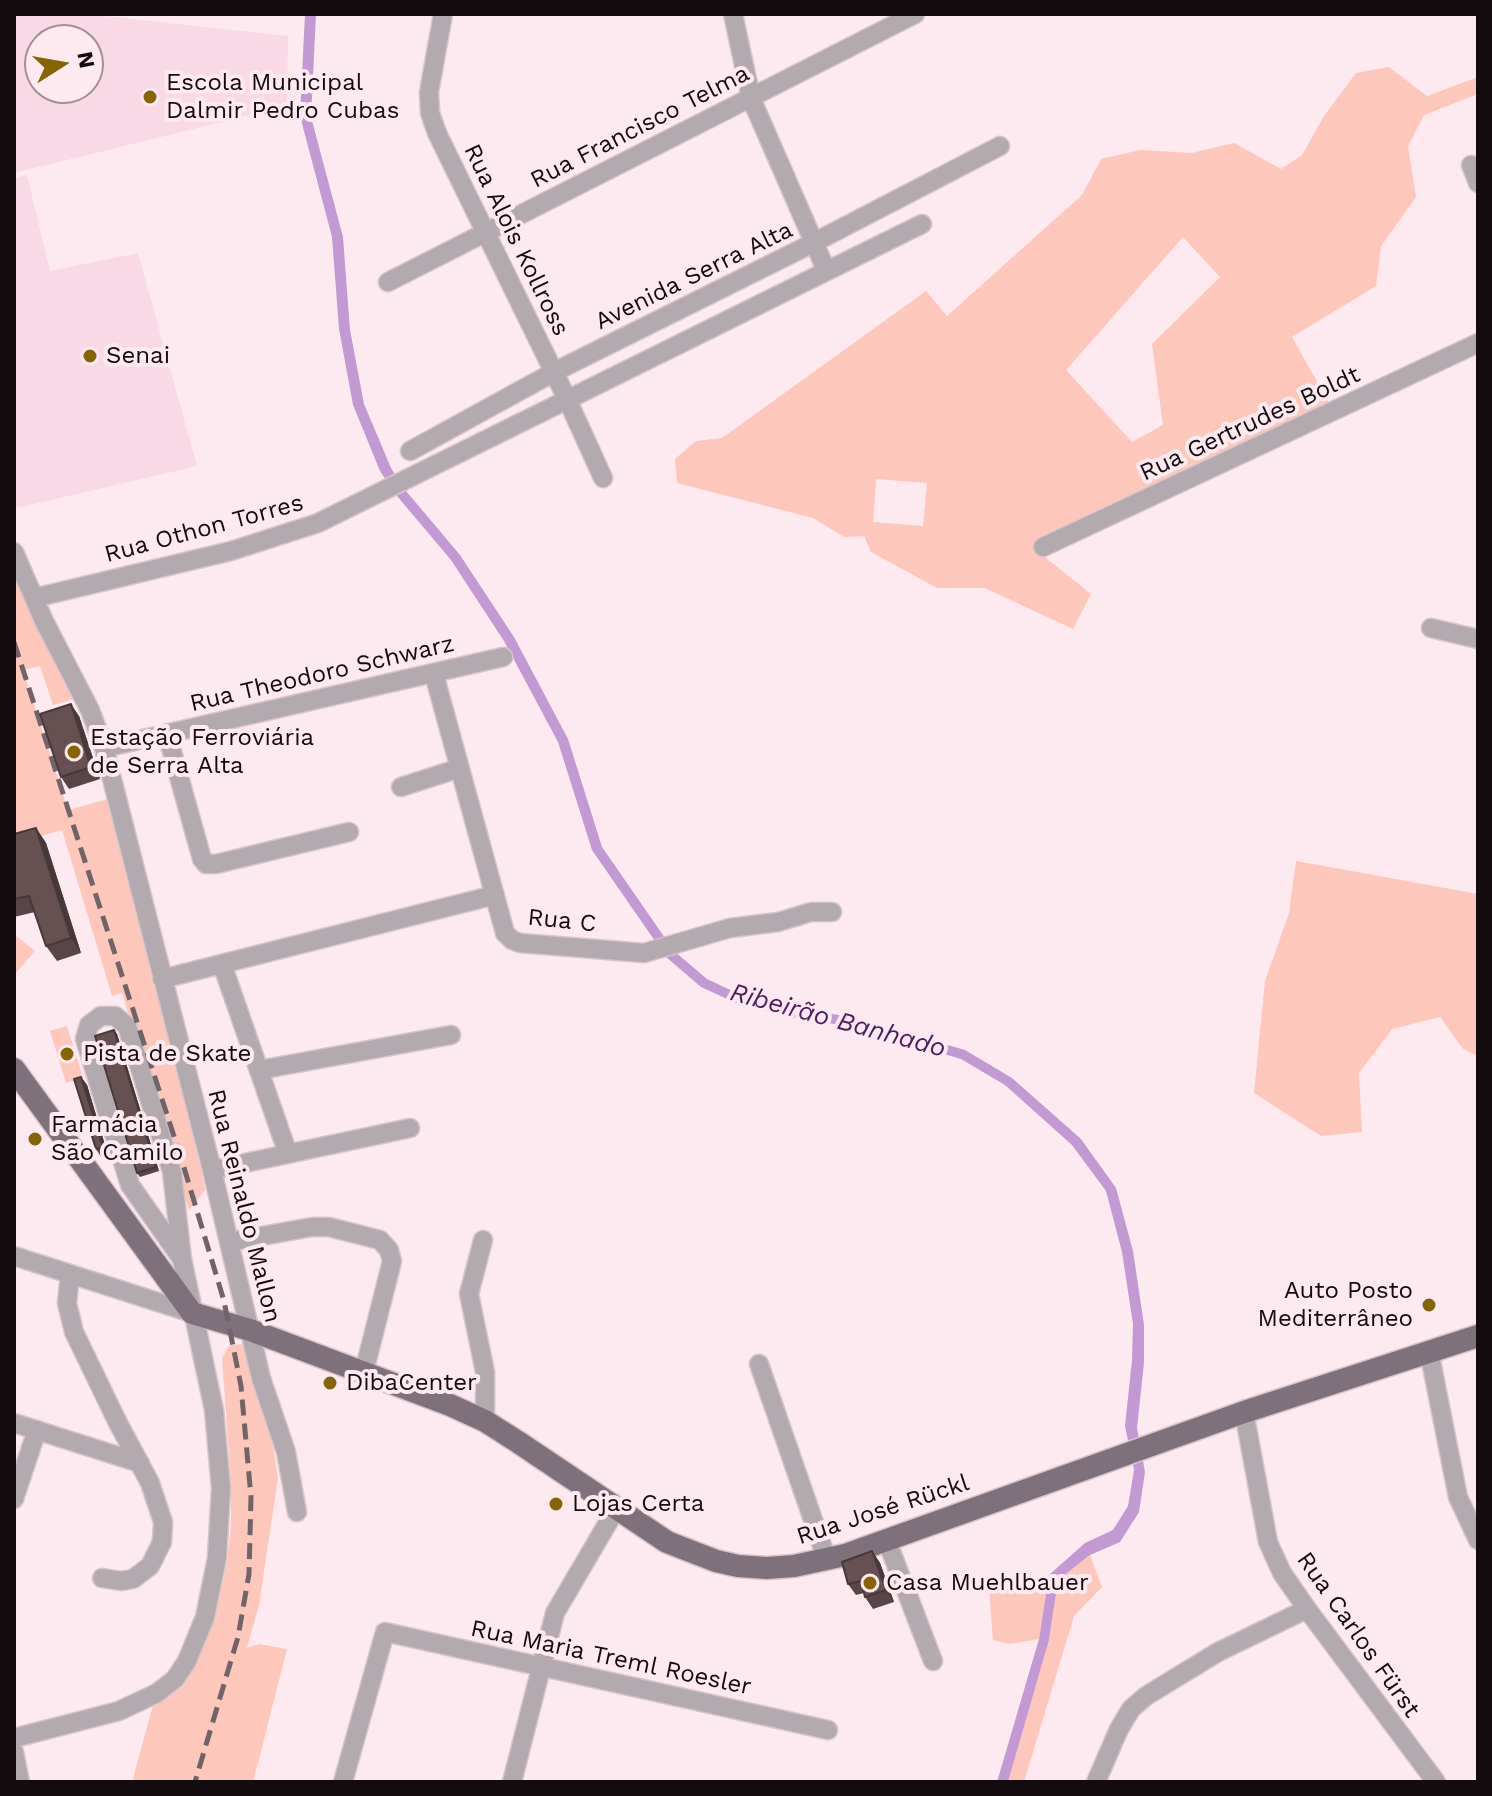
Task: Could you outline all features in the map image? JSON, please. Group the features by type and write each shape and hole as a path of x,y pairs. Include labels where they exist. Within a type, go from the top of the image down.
{"main road":[{"path":"14,1069 192,1313"},
{"name":"Rua José Rückl","path":"192,1313 250,1330 421,1393 485,1421 667,1542 716,1561 767,1568 827,1560 887,1541 1244,1412 1478,1336"}],"street":[{"name":"Rua Alois Kollross","path":"443,14 432,70 430,113 484,233 603,478"},
{"path":"733,14 751,98 826,270"},
{"name":"Rua Francisco Telma","path":"388,282 915,14"},
{"name":"Avenida Serra Alta","path":"410,451 554,372 1000,146"},
{"path":"1471,165 1478,183"},
{"path":"568,401 922,224"},
{"name":"Rua Gertrudes Boldt","path":"1043,547 1478,343"},
{"name":"Rua Othon Torres","path":"34,598 268,541 318,523 568,401"},
{"name":"Rua Reinaldo Mallon","path":"14,552 90,710 104,748 212,1170 261,1378 286,1452 297,1512"},
{"path":"1431,628 1478,639"},
{"name":"Rua Theodoro Schwarz","path":"104,748 503,657"},
{"name":"Rua C","path":"434,674 505,933 520,943 656,951 730,928 768,924 811,912 832,912"},
{"path":"167,734 206,864 349,832"},
{"path":"401,787 460,768"},
{"path":"162,979 495,895"},
{"path":"222,964 288,1154"},
{"path":"14,1738 96,1718 137,1704 175,1679 197,1638 211,1592 217,1558 221,1488 214,1410 182,1259 172,1172 127,1026 115,1016 101,1016 89,1025 85,1039 130,1185 182,1259"},
{"path":"259,1070 451,1035"},
{"path":"212,1170 410,1128"},
{"path":"229,1242 312,1227 329,1227 380,1240 389,1250 392,1261 364,1372"},
{"path":"483,1240 469,1294 485,1372 485,1421"},
{"path":"14,1256 192,1313"},
{"path":"70,1274 67,1296 71,1322 160,1509 162,1542 150,1566 133,1579 102,1578"},
{"path":"1429,1351 1458,1497 1478,1540"},
{"path":"759,1364 827,1560"},
{"name":"Rua Carlos Fürst","path":"1244,1412 1268,1542 1282,1573 1436,1782"},
{"path":"14,1423 140,1463"},
{"path":"14,1499 37,1430"},
{"path":"512,1782 555,1613 616,1509"},
{"path":"887,1541 933,1661"},
{"path":"1096,1782 1119,1729 1131,1709 1146,1696 1218,1652 1307,1609"},
{"name":"Rua Maria Treml Roesler","path":"343,1782 385,1632 828,1730"},
{"path":"14,1752 18,1779"}],"shaded area":[{"name":"Escola Municipal Dalmir Pedro Cubas","path":"14,14 103,14 288,36 287,106 14,173"},
{"path":"1389,67 1427,96 1478,77 1478,94 1424,115 1408,146 1416,197 1381,246 1376,286 1292,337 1329,403 1051,534 1046,558 1091,594 1073,629 985,588 937,588 871,552 864,536 844,537 813,518 677,483 675,459 696,441 722,438 926,291 947,316 1082,195 1101,159 1140,150 1192,153 1234,143 1281,169 1302,155 1324,116 1356,73","holes":["1183,237 1220,277 1152,344 1163,425 1132,442 1066,370","876,479 927,483 923,526 873,522"]},
{"name":"Senai","path":"27,175 50,271 138,253 197,466 17,508 14,496 14,178"},
{"path":"14,576 75,699 53,705 40,666 23,670 68,810 108,799 202,1173 205,1190 189,1210 122,993 112,996 62,830 14,844"},
{"path":"1296,861 1478,894 1478,1056 1463,1049 1440,1017 1392,1029 1359,1073 1362,1132 1321,1136 1254,1093 1265,981 1289,913"},
{"path":"14,934 35,951 14,975"},
{"name":"Pista de Skate","path":"67,1026 83,1078 66,1083 50,1031"},
{"path":"248,1344 278,1478 259,1605 247,1648 259,1644 287,1649 253,1782 132,1782 153,1705 188,1675 218,1602 227,1563 231,1524 222,1358 230,1345"},
{"path":"1090,1555 1102,1587 1074,1616 1024,1782 1008,1782 1049,1640 1058,1580"},
{"path":"1049,1575 1039,1639 1009,1644 993,1640 989,1588"}],"water":[{"name":"Ribeirão Banhado","path":"305,14 316,14 311,117 343,237 350,330 364,404 391,468 406,491 460,555 514,637 568,739 602,847 674,951 707,979 739,994 855,1018 965,1050 1012,1078 1081,1139 1116,1188 1133,1251 1144,1325 1144,1363 1137,1428 1145,1472 1139,1512 1120,1542 1090,1555 1058,1580 1049,1640 1008,1782 997,1782 1039,1639 1049,1575 1085,1543 1113,1530 1128,1506 1134,1470 1125,1426 1133,1324 1122,1252 1106,1191 1072,1145 1005,1085 961,1059 853,1027 785,1016 736,1003 701,987 666,957 592,850 558,742 504,641 451,560 380,471 353,405 339,329 332,237 300,116"}],"building":[{"name":"Estação Ferroviária de Serra Alta","path":"71,704 91,767 61,777 40,714"},
{"path":"36,828 71,938 46,946 29,896 14,899 14,834"},
{"path":"114,1030 156,1167 137,1173 95,1036"},
{"path":"81,1077 103,1147 96,1149 74,1079"},
{"path":"872,1551 886,1590 865,1597 861,1581 848,1584 842,1562"}],"railway":[{"path":"14,642 182,1161 224,1301 241,1386 251,1497 249,1574 238,1637 195,1782"}],"place":[{"name":"Escola Municipal Dalmir Pedro Cubas","path":"150,97"},
{"name":"Senai","path":"90,356"},
{"name":"Estação Ferroviária de Serra Alta","path":"74,752"},
{"name":"Pista de Skate","path":"67,1054"},
{"name":"Farmácia São Camilo","path":"35,1139"},
{"name":"Auto Posto Mediterrâneo","path":"1429,1305"},
{"name":"DibaCenter","path":"330,1383"},
{"name":"Lojas Certa","path":"556,1504"},
{"name":"Casa Muehlbauer","path":"870,1583"}]}
